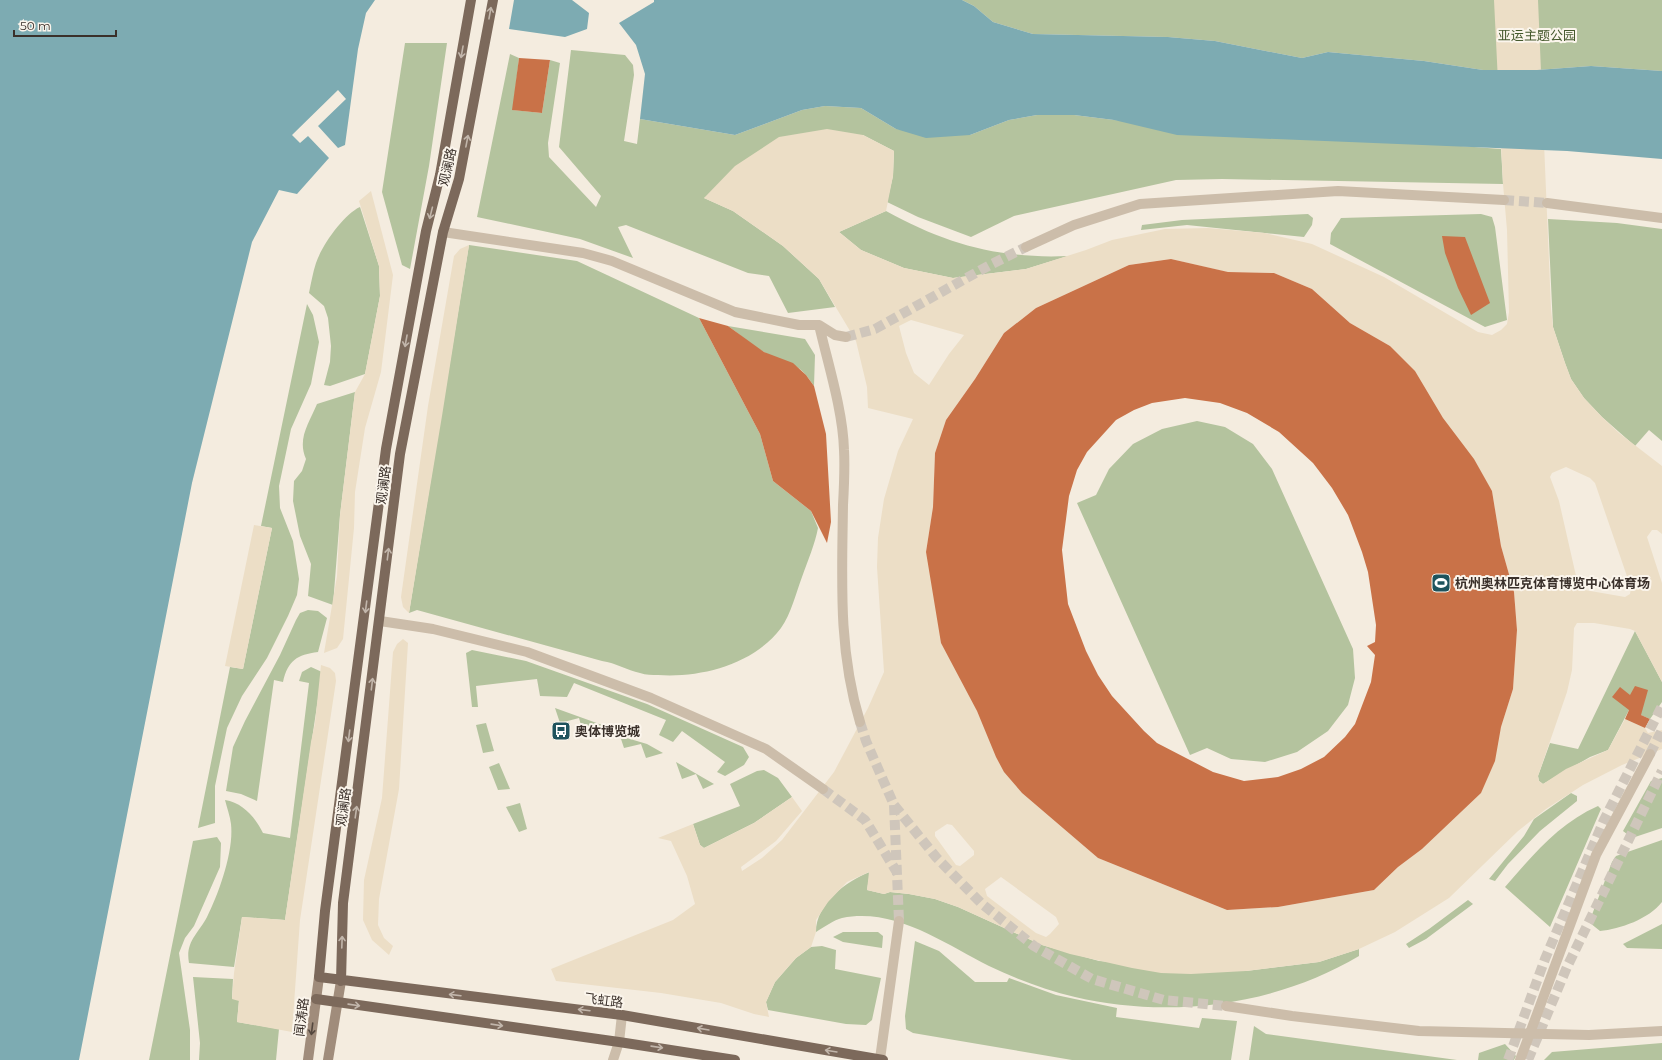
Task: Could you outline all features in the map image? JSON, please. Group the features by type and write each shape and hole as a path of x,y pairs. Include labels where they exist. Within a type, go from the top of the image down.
{"main road":[{"name":"观澜路","path":"319,977 325,911 386,449 426,231 440,175 471,0"},
{"name":"观澜路","path":"341,981 343,903 400,454 443,232 459,179 493,0"},
{"name":"飞虹路","path":"319,977 341,981 622,1015 881,1060"},
{"name":"闻涛路","path":"308,1060 319,977"},
{"path":"328,1060 341,981"},
{"path":"316,999 735,1060"}],"street":[{"path":"1026,247 1074,225 1140,204 1338,191 1504,200"},
{"path":"1547,203 1662,218"},
{"path":"443,232 583,253 612,261 735,312 799,325 819,326 835,335 846,337"},
{"path":"819,326 837,405 844,450 842,587 844,643 850,692 860,722"},
{"path":"380,621 433,629 527,652 651,698 766,749 823,789"},
{"path":"1520,1060 1596,855 1650,754"},
{"path":"881,1060 899,921"},
{"path":"1226,1006 1306,1018 1419,1031 1589,1035 1662,1031"},
{"path":"613,1060 619,1042 622,1015"}],"green space":[{"name":"亚运主题公园","path":"962,0 1662,0 1662,71 1591,66 1537,70 1483,70 1424,61 1328,52 1302,58 1215,41 1168,37 1033,34 993,22 974,6"},
{"path":"405,43 447,43 429,166 410,269 402,265 382,192"},
{"path":"571,50 625,55 633,65 634,75 624,141 637,144 640,119 735,135 802,110 825,106 861,108 896,129 970,135 1009,120 1037,115 1074,115 1114,120 1501,149 1503,184 1222,179 1176,180 1014,216 971,237 918,217 887,202 893,176 894,151 863,135 704,198 733,211 783,246 819,279 835,307 788,313 769,276 748,273 626,225 618,227 633,258 580,239 477,217 510,54 519,58 513,110 542,113 550,60 560,63 548,143 549,157 596,207 601,196 559,147"},
{"path":"360,207 379,266 380,296 365,374 330,386 324,385 330,362 331,346 328,318 324,306 309,293 316,263 328,239 347,216"},
{"path":"886,211 908,223 952,241 974,247 1019,255 1068,256 1026,269 953,278 904,268 861,250 839,232"},
{"path":"1308,214 1313,218 1312,225 1304,237 1187,225 1141,230 1142,225 1182,220"},
{"path":"1481,214 1492,217 1495,227 1507,320 1485,327 1330,244 1331,233 1341,218"},
{"path":"1548,219 1617,223 1662,229 1662,441 1649,430 1635,446 1602,417 1584,398 1571,379 1553,327"},
{"path":"469,245 577,261 699,318 760,434 773,481 811,511 818,528 788,616 781,628 757,651 726,666 709,671 692,674 647,675 612,663 417,610 409,613"},
{"path":"307,304 313,315 319,342 311,384 291,429 279,486 280,508 293,541 299,579 297,595 267,658 242,696 227,728 215,786 215,823 198,828 230,667 243,669 272,528 261,526"},
{"path":"728,326 805,339 815,355 814,386 808,377 797,367 759,349"},
{"path":"355,392 340,515 333,605 308,596 311,564 300,536 293,501 294,481 302,471 306,459 303,438 317,404"},
{"path":"1197,421 1225,427 1253,444 1272,469 1353,649 1355,678 1348,705 1328,731 1297,752 1265,762 1231,759 1207,748 1190,755 1077,503 1096,495 1109,469 1133,444 1162,429"},
{"path":"308,610 318,611 327,618 318,652 304,655 294,660 288,668 283,682 274,680 257,801 241,794 226,791 233,747 280,655 296,620 300,613"},
{"path":"1635,631 1662,682 1662,702 1650,719 1629,710 1608,750 1590,757 1543,784 1539,781 1538,776 1550,743 1578,749"},
{"path":"472,650 526,661 647,704 743,747 749,757 744,765 725,776 717,772 725,762 682,731 673,742 659,735 666,720 574,683 567,697 540,696 537,679 476,686 478,707 472,707 466,653"},
{"path":"311,667 322,672 285,920 242,917 234,967 189,963 189,949 193,938 212,907 225,872 228,859 231,824 225,800 237,804 248,812 263,833 290,838 309,683 299,681 302,672"},
{"path":"555,708 605,726 583,732 579,718 560,723"},
{"path":"486,723 494,751 483,753 476,725"},
{"path":"620,736 647,744 663,753 646,758 641,744 624,748"},
{"path":"676,762 714,784 703,789 696,774 682,779"},
{"path":"499,763 510,789 498,790 489,767"},
{"path":"764,770 778,778 792,797 754,823 704,848 700,845 693,824 740,806 730,784 757,771"},
{"path":"1662,778 1662,828 1632,838 1623,831 1651,781"},
{"path":"1571,793 1577,796 1577,801 1540,831 1508,864 1495,881 1489,879 1524,836 1534,819"},
{"path":"520,803 527,829 519,832 506,807"},
{"path":"1598,806 1601,809 1550,927 1505,887 1547,841 1571,821"},
{"path":"217,837 221,843 220,867 194,926 185,938 179,953 190,1030 190,1060 149,1060 193,841"},
{"path":"1662,840 1662,902 1650,913 1634,922 1600,931 1590,923 1590,920 1612,862 1616,856"},
{"path":"870,872 867,890 884,894 890,892 935,899 958,907 1042,945 1099,961 1246,971 1319,962 1359,949 1359,956 1327,973 1292,987 1257,997 1221,1004 1184,1007 1147,1007 1111,1004 1075,997 1031,984 989,966 919,930 881,918 862,916 842,918 832,922 816,932 817,922 821,912 834,895 851,881"},
{"path":"1468,900 1473,904 1426,939 1409,948 1406,944"},
{"path":"1662,924 1662,949 1627,948 1623,944"},
{"path":"843,932 878,932 883,936 882,948 843,942 833,937"},
{"path":"915,941 939,951 975,982 1007,982 1009,978 1056,995 1117,1008 1116,1017 1199,1028 1202,1018 1237,1021 1231,1060 1072,1060 913,1033 906,1029 905,1016"},
{"path":"822,946 836,950 835,969 881,978 872,1020 866,1025 846,1024 768,1010 766,1002 775,982 796,958 811,947"},
{"path":"193,977 233,979 232,998 239,1000 237,1022 279,1029 276,1060 199,1060 200,1043"},
{"path":"1254,1026 1266,1034 1457,1060 1249,1060"},
{"path":"1662,1043 1662,1060 1544,1060 1552,1052"},
{"path":"1505,1044 1516,1056 1514,1060 1478,1060 1479,1053"}],"shaded area":[{"path":"1494,0 1538,0 1553,327 1571,379 1584,398 1619,433 1662,466 1662,534 1657,530 1652,530 1647,537 1662,583 1662,682 1635,631 1594,623 1577,623 1574,628 1572,670 1567,692 1538,776 1539,781 1543,784 1566,769 1608,750 1625,719 1645,728 1648,733 1662,730 1662,749 1622,765 1583,785 1546,809 1518,831 1449,898 1395,932 1359,949 1319,962 1246,971 1191,974 1161,973 1132,968 1070,954 1042,945 958,907 935,899 890,892 884,894 867,890 869,872 847,882 828,902 816,920 816,932 811,947 796,958 775,982 766,1002 769,1017 754,1014 721,1003 661,993 556,981 551,969 673,920 695,904 687,876 671,841 658,838 693,824 700,845 704,848 754,823 792,797 802,811 776,841 741,867 742,871 762,858 782,840 834,772 868,708 884,672 877,567 878,538 884,499 898,451 913,419 868,408 867,387 856,341 819,279 783,246 733,211 704,198 735,166 779,137 827,129 863,135 894,151 893,176 886,211 839,232 861,250 904,268 953,278 1026,269 1112,240 1165,229 1208,228 1265,233 1312,244 1384,277 1478,332 1492,335 1501,330 1507,324 1509,312 1507,230 1503,184","holes":["1171,259 1227,272 1274,273 1312,289 1350,323 1390,346 1443,419 1492,491 1501,546 1514,592 1517,630 1513,689 1480,793 1422,849 1398,867 1374,890 1278,907 1227,910 1098,858 1022,793 1004,771 977,711 926,552 933,507 935,453 946,420 975,379 1004,333 1036,308 1129,265","911,320 964,335 949,354 929,385 914,373 906,353 899,326","1566,467 1590,478 1595,483 1631,588 1630,594 1625,597 1579,589 1559,501 1550,477 1552,473","947,824 952,825 974,851 974,855 960,866 956,865 935,836 935,832","1001,877 1056,917 1059,924 1046,937 1036,933 987,896 985,889"]},
{"path":"371,191 393,275 381,372 365,428 355,492 354,528 343,639 337,648 324,653 337,576 340,515 355,392 365,374 380,296 379,266 359,201"},
{"path":"469,245 409,613 403,607 401,597 428,406 454,256 460,249"},
{"path":"254,525 272,528 243,669 225,666"},
{"path":"403,639 408,643 399,789 379,899 378,925 384,938 393,946 389,955 372,940 363,920 364,880 382,798 393,652 397,644"},
{"path":"321,665 330,668 335,673 336,681 300,920 292,1032 237,1022 239,1001 232,999 234,973 242,917 285,920 315,723"}],"water":[{"path":"0,0 375,0 366,13 358,49 345,145 338,148 318,126 346,99 338,90 292,135 300,143 308,136 329,158 297,194 279,190 252,242 192,483 79,1060 0,1060"},
{"path":"514,0 572,0 589,13 587,29 565,37 509,29"},
{"path":"654,0 962,0 974,6 993,22 1033,34 1168,37 1215,41 1302,58 1328,52 1424,61 1483,70 1537,70 1591,66 1662,71 1662,159 1567,151 1177,135 1114,120 1074,115 1037,115 1009,120 970,135 926,138 896,129 861,108 825,106 802,110 735,135 640,119 645,74 636,45 619,23 654,2"}],"building":[{"path":"519,58 550,60 542,113 512,110"},
{"path":"1442,236 1465,237 1490,303 1471,315 1458,288 1445,253"},
{"name":"杭州奥林匹克体育博览中心体育场","path":"1171,259 1228,272 1274,273 1312,289 1350,323 1390,346 1415,371 1443,418 1474,459 1492,491 1501,546 1514,592 1517,630 1513,689 1501,727 1495,761 1481,793 1422,849 1398,867 1374,890 1278,907 1227,910 1098,858 1022,793 1004,772 996,757 977,711 941,643 926,552 933,507 935,453 946,420 975,379 1004,333 1036,308 1129,265","holes":["1185,398 1220,403 1247,413 1279,432 1313,463 1332,488 1348,515 1362,552 1368,572 1376,625 1375,642 1367,646 1375,655 1371,682 1355,724 1345,737 1324,757 1301,769 1278,777 1244,781 1213,772 1157,743 1112,696 1098,675 1086,651 1068,604 1062,550 1069,496 1077,470 1087,452 1116,420 1134,410 1152,403"]},
{"path":"699,318 728,326 764,352 793,363 806,375 814,386 826,434 831,522 827,543 811,511 773,481 760,434"},
{"path":"1635,686 1648,690 1641,715 1650,719 1645,728 1625,719 1629,710 1612,697 1620,687 1630,695"}],"tunnel":[{"path":"1504,200 1547,203"},
{"path":"846,337 875,329 990,265 1026,247"},
{"path":"1508,1060 1545,959 1604,820 1662,706"},
{"path":"860,722 866,741 894,805 936,857 981,903 1034,946 1092,979 1164,1000 1226,1006"},
{"path":"1650,754 1662,730"},
{"path":"1528,1060 1567,967 1662,771"},
{"path":"823,789 865,820 898,874"},
{"path":"894,805 899,921"}],"place":[{"name":"杭州奥林匹克体育博览中心体育场","path":"1441,583"},
{"name":"奥体博览城","path":"561,731"}]}
